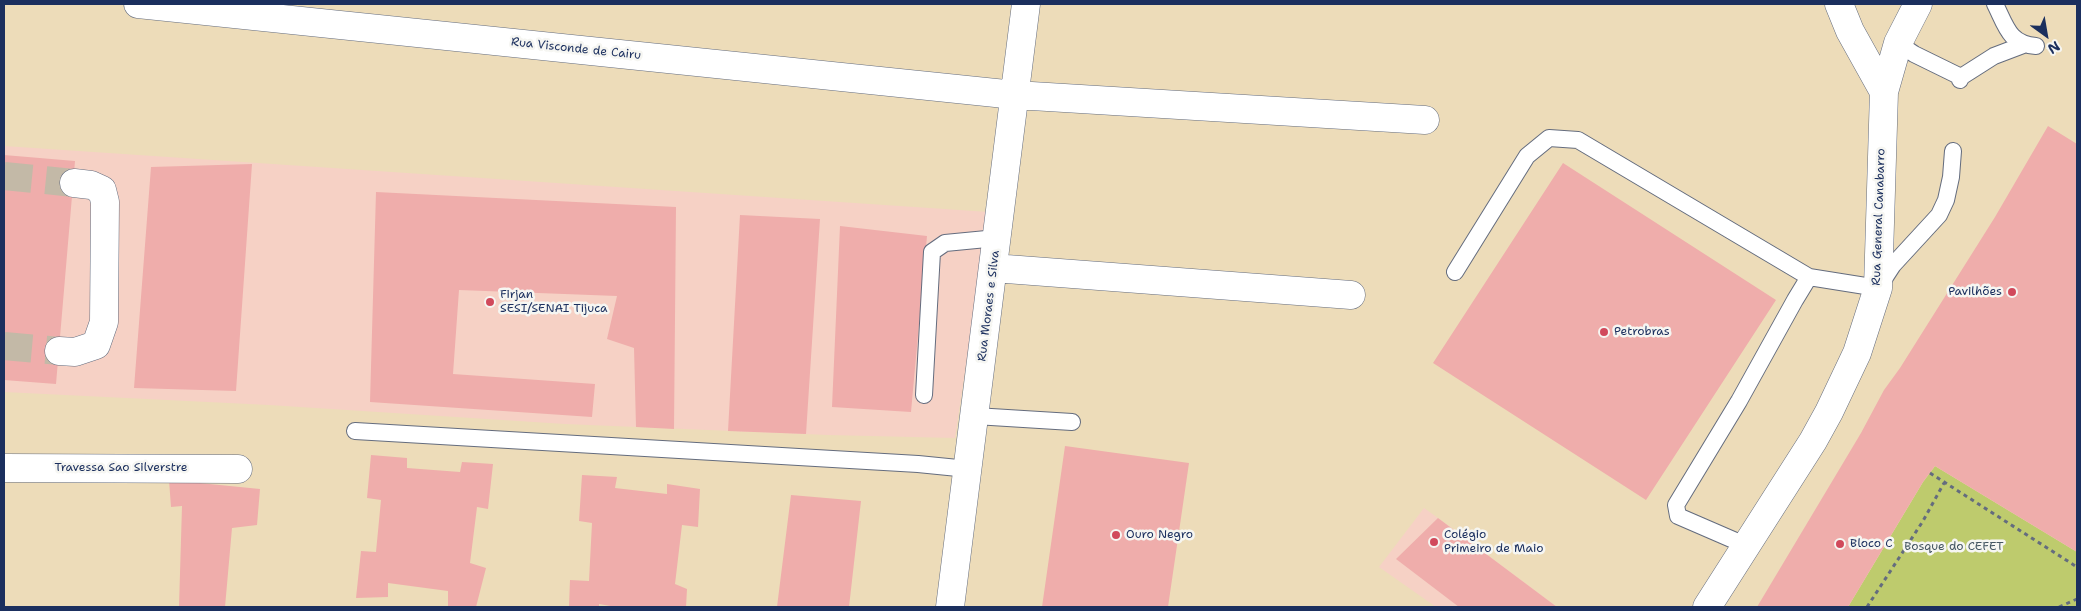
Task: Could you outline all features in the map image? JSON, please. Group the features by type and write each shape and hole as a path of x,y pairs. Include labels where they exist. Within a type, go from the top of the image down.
{"street":[{"name":"Rua Visconde de Cairu","path":"138,4 1015,95 1425,120"},
{"name":"Rua Moraes e Silva","path":"950,607 1026,4"},
{"path":"1839,4 1850,31 1884,92"},
{"name":"Rua General Canabarro","path":"1707,607 1813,442 1857,353 1878,288 1884,92 1898,43 1918,4"},
{"path":"59,351 75,352 96,345 104,322 105,202 102,190 91,185 74,183"},
{"path":"993,268 1351,295"},
{"name":"Travessa Sao Silverstre","path":"4,468 238,469"}],"lane":[{"path":"1898,43 1960,79 1994,56 2029,46 2009,32 1995,4"},
{"path":"1454,272 1527,156 1549,138 1578,140 1809,278 1878,288 1893,265 1939,215 1950,185 1953,151"},
{"path":"924,394 932,252 945,242 997,238"},
{"path":"1745,546 1678,516 1676,505 1739,401 1794,300 1809,278"},
{"path":"975,416 1072,422"},
{"path":"355,431 918,464 968,469"}],"path":[{"path":"1930,473 2077,567"},
{"path":"1867,607 1944,483"},
{"path":"2059,607 2077,599"}],"shaded area":[{"name":"Firjan SESI/SENAI Tijuca","path":"4,146 989,212 955,438 828,435 565,424 269,405 4,392"},
{"name":"Colégio Primeiro de Maio","path":"1424,508 1557,607 1436,607 1379,567"}],"green space":[{"name":"Bosque do CEFET","path":"1935,466 2077,552 2077,607 1848,607 1923,482"}],"building":[{"name":"Pavilhões","path":"2048,126 2077,144 2077,552 1935,466 1923,482 1848,607 1757,607 1861,433 1884,390 1900,368 1995,217"},
{"path":"4,155 75,161 56,384 4,380"},
{"name":"Petrobras","path":"1563,163 1776,300 1646,500 1433,363"},
{"path":"252,164 236,391 134,388 151,167"},
{"path":"376,192 676,207 674,429 636,427 634,348 607,339 617,296 459,290 453,374 595,384 592,417 370,402"},
{"path":"740,215 820,219 806,434 728,431"},
{"path":"840,226 927,236 911,412 832,407"},
{"name":"Ouro Negro","path":"1065,446 1189,463 1168,607 1042,607"},
{"path":"371,455 407,458 407,468 460,472 462,462 493,464 488,509 477,507 470,563 486,568 476,607 448,607 448,591 388,583 388,597 356,598 361,551 376,552 381,500 367,498"},
{"path":"582,475 617,477 615,488 667,494 667,484 700,489 698,527 682,525 675,584 687,589 686,607 616,607 599,604 599,607 569,607 570,580 589,581 592,523 579,521"},
{"path":"169,480 260,489 257,525 232,528 225,607 179,607 182,506 171,507"},
{"path":"791,495 861,501 849,607 777,607"},
{"name":"Colégio Primeiro de Maio","path":"1438,518 1557,607 1459,607 1396,559"}],"tunnel":[{"path":"4,176 74,183"},
{"path":"4,346 59,351"}],"place":[{"name":"Pavilhões","path":"2012,292"},
{"name":"Firjan SESI/SENAI Tijuca","path":"490,302"},
{"name":"Petrobras","path":"1604,332"},
{"name":"Ouro Negro","path":"1116,535"},
{"name":"Colégio Primeiro de Maio","path":"1434,542"},
{"name":"Bloco C","path":"1840,544"}]}
